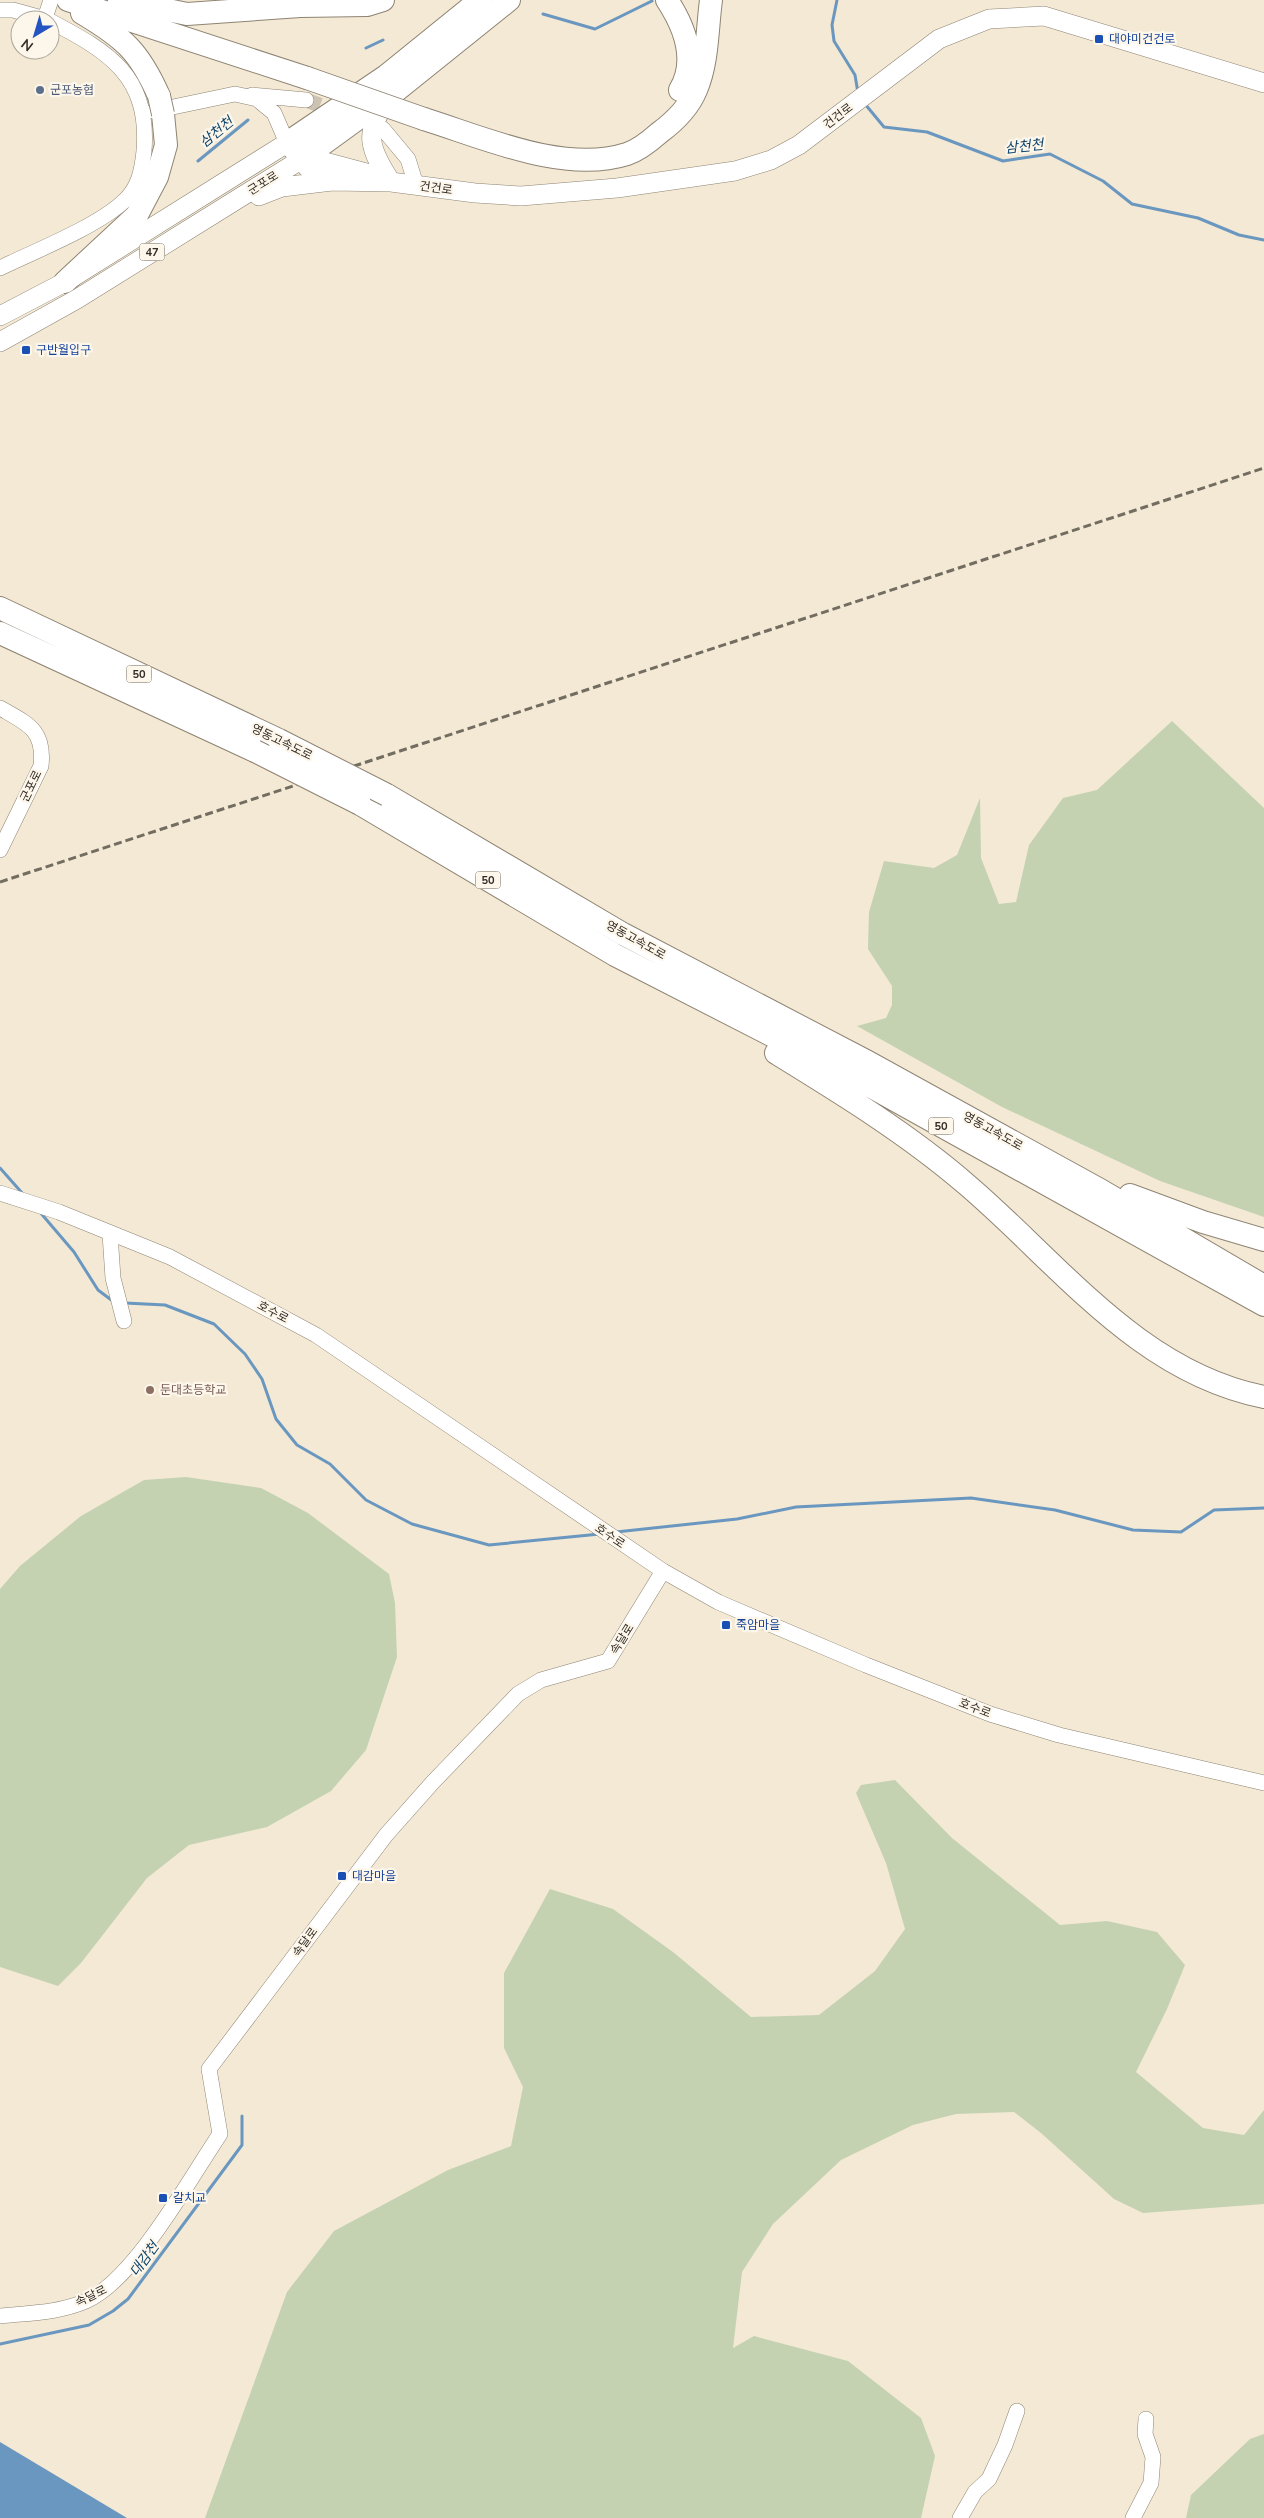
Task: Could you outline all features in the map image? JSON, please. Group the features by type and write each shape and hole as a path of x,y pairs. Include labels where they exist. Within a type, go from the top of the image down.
{"highway":[{"path":"63,0 309,83 577,150 607,147 645,131 665,114 684,83 688,44 678,17 667,0"},
{"path":"63,0 96,9 309,83"},
{"path":"119,0 187,14 300,6 367,5 383,0"},
{"name":"군포로","path":"294,151 480,0"},
{"name":"군포로","path":"294,151 397,90 508,0"},
{"path":"474,29 524,0"},
{"path":"427,113 523,150 576,160 604,160 629,153 674,122 696,91 706,51 711,0"},
{"path":"65,282 137,215 157,176 166,145 146,68 126,42 96,9"},
{"name":"영동고속도로","path":"0,608 278,740 387,795 623,934 857,1057 1064,1170 1264,1286"},
{"name":"영동고속도로","path":"0,633 255,751 360,804 615,955 857,1079 1264,1305"},
{"path":"615,955 816,1077 921,1149 993,1207 1073,1284 1127,1331 1166,1358 1206,1378 1264,1398"},
{"path":"1064,1170 1203,1222 1264,1240"}],"main road":[{"name":"건건로","path":"294,151 307,168 333,182 391,182 475,193 521,196 617,188 735,171 771,160 799,146 939,39 989,19 1044,16 1264,83"},
{"path":"391,182 375,158 371,132 376,115 397,90"},
{"name":"건건로","path":"294,151 377,175 391,182"},
{"name":"군포로","path":"0,342 77,299 242,196 294,151"},
{"name":"군포로","path":"0,316 65,282 294,151"},
{"path":"242,196 250,200 282,187 333,182"}],"street":[{"path":"0,268 90,224 124,201 142,176 145,132 155,108 141,104 123,70 103,51 60,27"},
{"path":"235,94 309,83"},
{"name":"건건로","path":"155,108 235,94 257,99 274,113 294,151"},
{"path":"383,129 408,159 416,185"},
{"name":"군포로","path":"0,708 30,725 40,737 42,755 41,766 0,850"},
{"name":"호수로","path":"0,1194 59,1212 170,1257 316,1334 645,1559 718,1602 866,1666 990,1714 1059,1736 1264,1783"},
{"path":"110,1234 113,1278 124,1320"},
{"name":"속달로","path":"0,2316 55,2310 85,2301 108,2288 123,2274 154,2232 220,2134 209,2069 365,1862 433,1782 518,1694 542,1680 608,1661 663,1571"},
{"path":"960,2518 975,2492 989,2479 1005,2445 1017,2411"},
{"path":"1133,2518 1151,2483 1153,2457 1145,2434 1146,2418"}],"green space":[{"path":"1172,721 1264,808 1264,1217 1160,1181 1002,1107 857,1026 886,1018 892,1005 892,986 868,949 869,912 884,861 934,868 957,855 980,798 981,858 999,904 1016,902 1029,845 1063,798 1097,790"},
{"path":"186,1477 261,1488 308,1513 389,1574 395,1603 397,1657 366,1750 331,1791 267,1827 189,1845 147,1878 81,1963 58,1986 0,1967 0,1589 20,1566 81,1516 144,1480"},
{"path":"895,1780 952,1838 1060,1925 1107,1921 1157,1932 1185,1965 1167,2009 1136,2072 1203,2128 1244,2135 1264,2110 1264,2204 1143,2213 1114,2199 1041,2133 1014,2112 956,2114 913,2125 841,2160 773,2224 742,2272 733,2348 754,2336 848,2361 921,2418 935,2456 921,2518 205,2518 287,2292 334,2231 448,2170 511,2146 523,2087 504,2048 504,1973 550,1889 613,1909 673,1952 751,2017 819,2015 875,1971 905,1929 886,1863 856,1793 861,1785"},
{"path":"1264,2434 1264,2518 1186,2518 1191,2495 1250,2439"}],"water":[{"path":"0,2442 127,2518 0,2518"}],"waterway":[{"name":"삼천천","path":"837,0 832,25 834,41 855,75 858,93"},
{"name":"삼천천","path":"543,14 595,29 652,1"},
{"name":"삼천천","path":"366,48 383,40"},
{"name":"삼천천","path":"865,104 884,127 927,132 1003,161 1050,154 1103,181 1132,204 1198,218 1239,235 1264,240"},
{"name":"삼천천","path":"198,161 248,120"},
{"path":"0,1168 23,1194"},
{"path":"39,1211 74,1252 98,1290 114,1302"},
{"path":"125,1303 165,1305 214,1324 245,1354 262,1379 276,1419 297,1445 330,1464 366,1500 412,1524 489,1545 600,1534"},
{"path":"616,1532 737,1519 796,1507 971,1498 1055,1510 1133,1530 1181,1532 1214,1510 1264,1508"},
{"name":"대감천","path":"0,2344 89,2325 113,2311 128,2299 242,2145 242,2116"}],"tunnel":[{"path":"306,100 340,113"}],"railway":[{"path":"0,882 1264,468"}],"place":[{"name":"대야미건건로","path":"1099,39"},
{"name":"군포농협","path":"40,90"},
{"name":"구반월입구","path":"26,350"},
{"name":"둔대초등학교","path":"150,1390"},
{"name":"죽암마을","path":"726,1625"},
{"name":"대감마을","path":"342,1876"},
{"name":"갈치교","path":"163,2198"}]}
